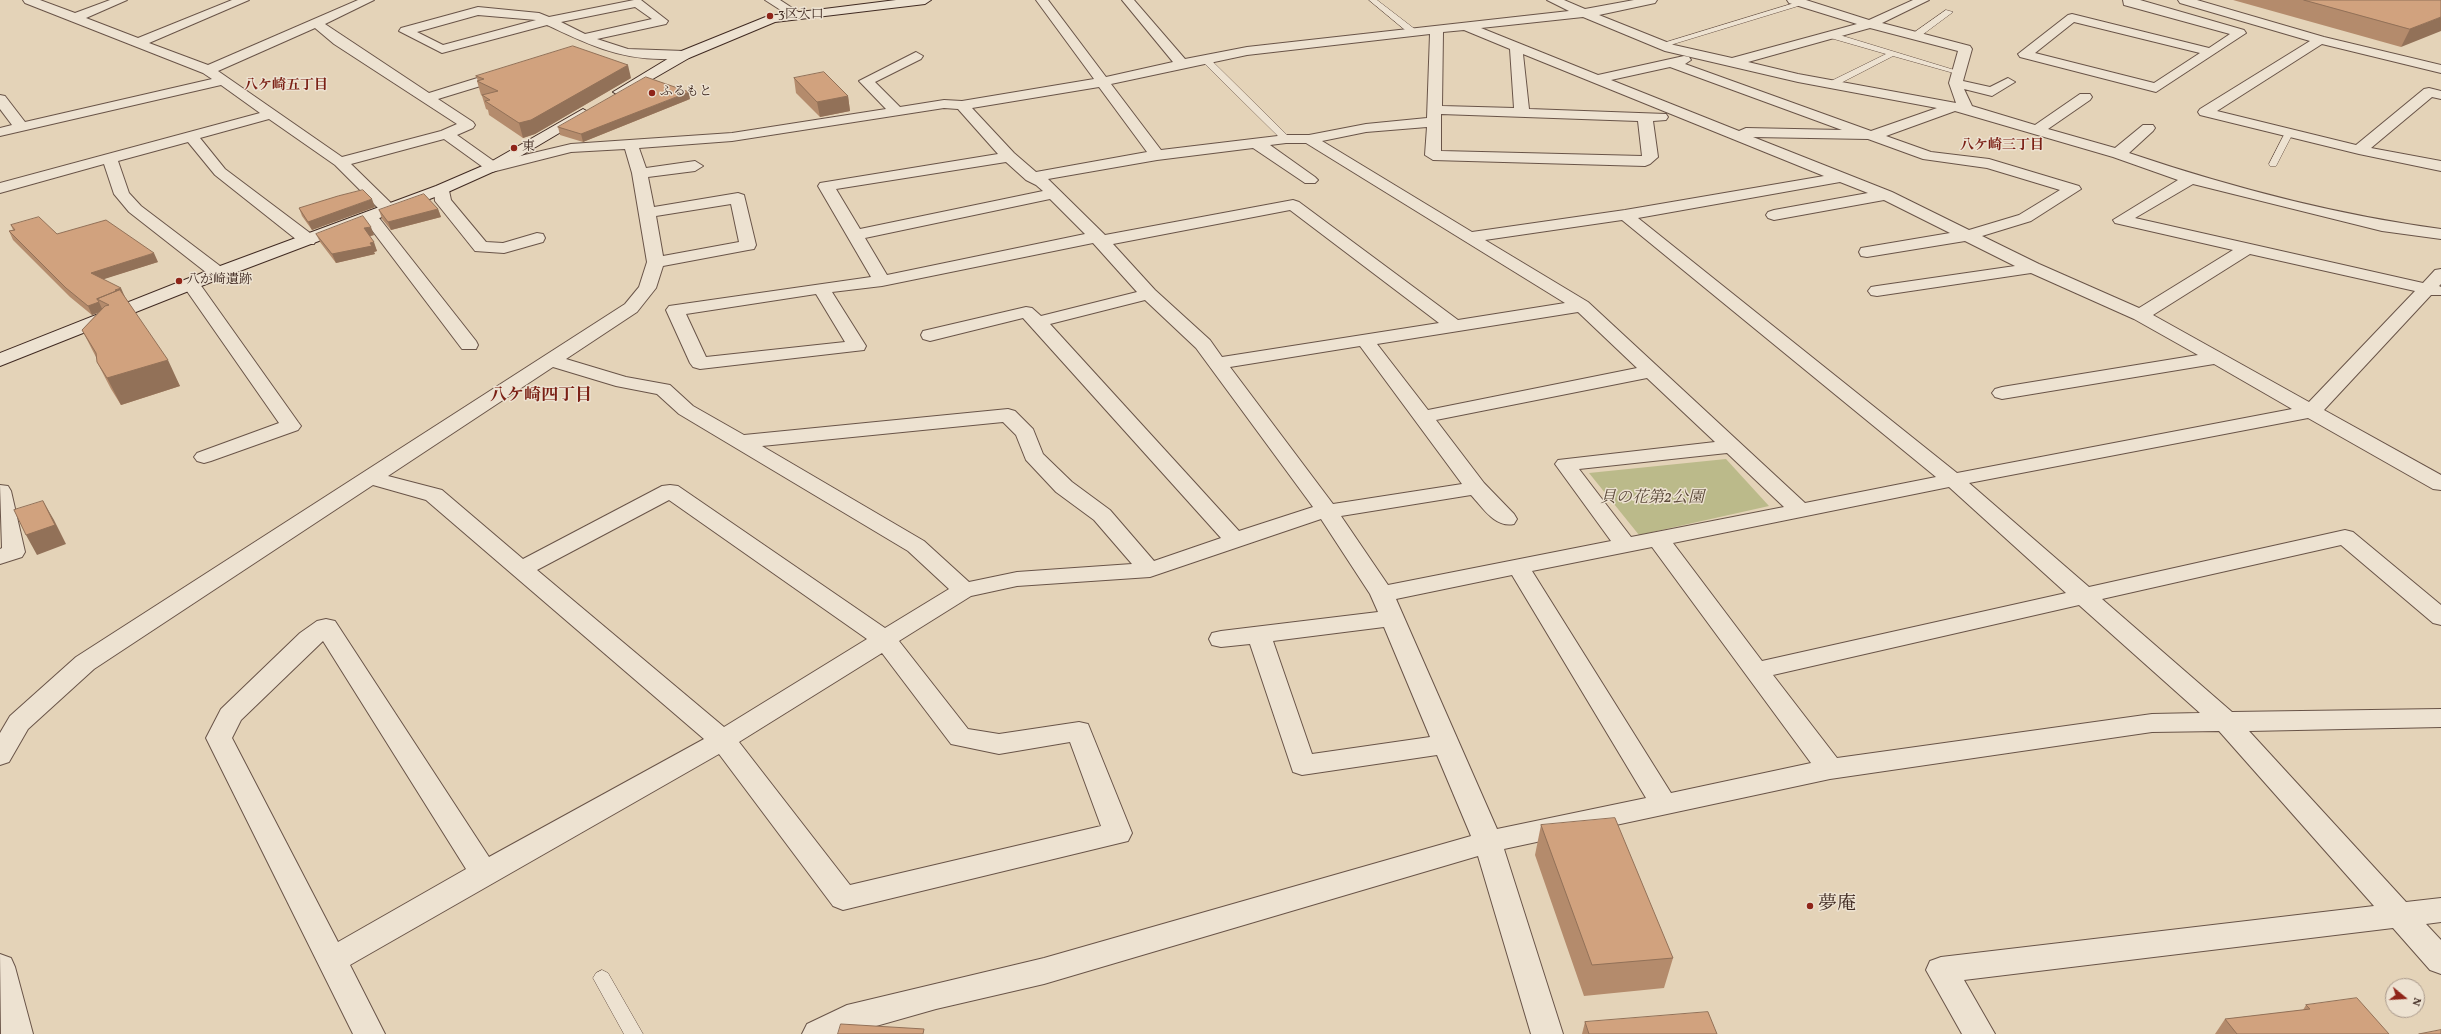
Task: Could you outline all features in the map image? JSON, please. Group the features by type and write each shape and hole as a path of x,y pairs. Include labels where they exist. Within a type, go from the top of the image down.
{"street":[{"path":"29,0 208,70 221,81 340,162 388,210"},
{"path":"74,18 122,0"},
{"path":"137,43 243,0"},
{"path":"208,70 368,0"},
{"path":"462,15 449,7 476,0"},
{"path":"772,0 797,15"},
{"path":"0,360 218,273 442,189 492,167 684,55 753,25 797,15 925,0"},
{"path":"1042,0 1157,155"},
{"path":"1128,0 1182,64"},
{"path":"1553,0 1664,44 1731,63 1960,108 2118,154 2191,179 2382,226 2441,234"},
{"path":"1731,63 1870,24 1923,0"},
{"path":"2134,0 2128,2 2240,34 2156,88 2026,54 2072,18 2211,52"},
{"path":"2184,0 2320,40 2441,69"},
{"path":"446,134 492,167 514,164 563,149 732,137 944,104 962,105 1102,82 1247,51 1585,12 1624,7 1646,1"},
{"path":"1799,2 1870,24 1965,50 1957,78 1956,90 1960,108"},
{"path":"585,38 662,21 637,3 548,21 442,49 405,31 478,11 539,17 548,21 611,50 636,54 684,55"},
{"path":"316,23 339,41 468,125 446,134 340,162"},
{"path":"1465,26 1698,118 1886,195 1965,236 2140,315 2441,484"},
{"path":"1437,29 1433,155 1645,161 1650,157 1646,117"},
{"path":"2320,40 2205,112 2359,150 2441,166"},
{"path":"578,52 600,45"},
{"path":"1516,47 1522,113"},
{"path":"1598,79 1701,55"},
{"path":"898,112 866,81 916,56"},
{"path":"1671,63 1874,135 1928,156 1989,164 2073,189 2025,218 1965,236 1867,252"},
{"path":"428,98 518,70"},
{"path":"1957,78 1992,92 2008,82"},
{"path":"0,132 221,81"},
{"path":"2359,150 2429,92 2441,95"},
{"path":"2035,131 2085,97"},
{"path":"0,99 21,127"},
{"path":"962,105 1010,157 1031,177 1042,182 1149,294 1203,344 1328,513 1382,594 1488,842 1546,1034"},
{"path":"1731,132 1874,135 1960,108"},
{"path":"1031,177 1157,155 1286,139 1310,139 1434,116 1522,113 1698,118"},
{"path":"0,188 270,115"},
{"path":"2118,154 2148,128"},
{"path":"192,136 220,172 308,240"},
{"path":"1310,139 1582,306 1800,510"},
{"path":"1256,143 1310,180"},
{"path":"0,755 10,727 85,663 553,361 631,308 647,288 656,262 640,174 631,145"},
{"path":"882,281 826,186 1010,157"},
{"path":"110,158 122,194 135,209 218,273"},
{"path":"640,174 695,166"},
{"path":"1469,237 1625,215 1843,177"},
{"path":"2191,179 2121,220 2433,291"},
{"path":"442,189 443,201 481,247 504,248 537,238"},
{"path":"855,235 1053,194"},
{"path":"1774,215 1886,195"},
{"path":"648,213 738,198 748,245 656,262"},
{"path":"822,288 857,346 700,363 675,310 822,288 882,281 1098,239 1293,205 1455,326"},
{"path":"1625,215 1953,480 2226,722 2441,961"},
{"path":"370,217 469,346"},
{"path":"2140,315 2247,249"},
{"path":"1877,291 2033,268"},
{"path":"1382,594 1800,510 2312,411 2433,291 2441,274"},
{"path":"191,284 291,426 204,457"},
{"path":"1038,322 1149,294"},
{"path":"1217,363 1366,341 1582,306"},
{"path":"930,335 1026,312 1038,322 1235,540"},
{"path":"1366,341 1476,488 1506,519"},
{"path":"2002,393 2216,358"},
{"path":"553,361 623,382 664,389 686,410 916,546 964,590"},
{"path":"1423,417 1652,372"},
{"path":"740,442 1008,415 1026,433 1033,456 1064,487 1102,515 1150,570"},
{"path":"1625,545 1565,464 1732,446"},
{"path":"371,478 434,495 521,569 723,740 843,898 1118,833 1079,731 999,744 960,737 885,640 670,491 521,569"},
{"path":"331,961 484,873 723,740 964,590 1016,579 1150,570 1307,515 1328,513 1476,488"},
{"path":"0,491 14,552 0,557"},
{"path":"1758,670 2083,595 2345,538 2441,617"},
{"path":"1658,539 1758,670 1830,769"},
{"path":"1518,567 1664,804"},
{"path":"1221,639 1393,618"},
{"path":"369,1034 219,738 230,715 309,639 326,627 484,873"},
{"path":"1259,635 1302,764 1446,744"},
{"path":"818,1034 847,1019 936,996 1044,971 1488,842 1830,769 2152,723 2441,718"},
{"path":"1979,1034 1941,970 2441,910"},
{"path":"0,967 9,1018"}],"lane":[{"path":"1373,0 1413,32"},
{"path":"1664,44 1799,2"},
{"path":"1915,36 1949,12"},
{"path":"1830,35 1891,54 1957,78"},
{"path":"1832,84 1891,54"},
{"path":"1206,60 1286,139"},
{"path":"2273,164 2289,133"},
{"path":"602,978 634,1034"}],"green space":[{"name":"貝の花第2公園","path":"1726,459 1769,506 1639,535 1589,473"}],"building":[{"path":"2304,0 2441,0 2441,17 2410,29"},
{"path":"573,46 628,65 531,120 519,123 485,101 490,100 482,95 498,91 477,81 484,79 476,76"},
{"path":"824,72 848,96 817,102 794,78"},
{"path":"646,77 689,92 581,134 558,127"},
{"path":"363,190 372,199 308,222 299,208 338,196"},
{"path":"424,194 438,209 388,222 379,210"},
{"path":"363,216 371,227 364,228 374,242 370,243 372,246 332,254 316,234"},
{"path":"39,217 57,234 106,220 154,253 91,273 121,288 97,299 99,302 88,306 66,288 9,231 15,230 11,225"},
{"path":"120,290 168,360 107,378 97,362 96,353 82,330 105,306 109,305 97,299"},
{"path":"43,501 55,525 26,535 14,510"},
{"path":"1615,818 1673,958 1592,965 1541,825"},
{"path":"2357,998 2389,1034 2237,1034 2225,1019 2310,1009 2306,1005"},
{"path":"1708,1012 1717,1034 1589,1034 1585,1022"},
{"path":"841,1024 924,1029 923,1034 838,1034"},
{"path":"2441,1030 2441,1034 2419,1034"}],"place":[{"name":"3区入口","path":"770,16"},
{"name":"ふるもと","path":"652,93"},
{"name":"東","path":"514,148"},
{"name":"八が崎遺跡","path":"179,281"},
{"name":"夢庵","path":"1810,906"}],"district":[{"name":"八ケ崎五丁目","path":"286,86"},
{"name":"八ケ崎三丁目","path":"2002,146"},
{"name":"八ケ崎四丁目","path":"541,397"}]}
